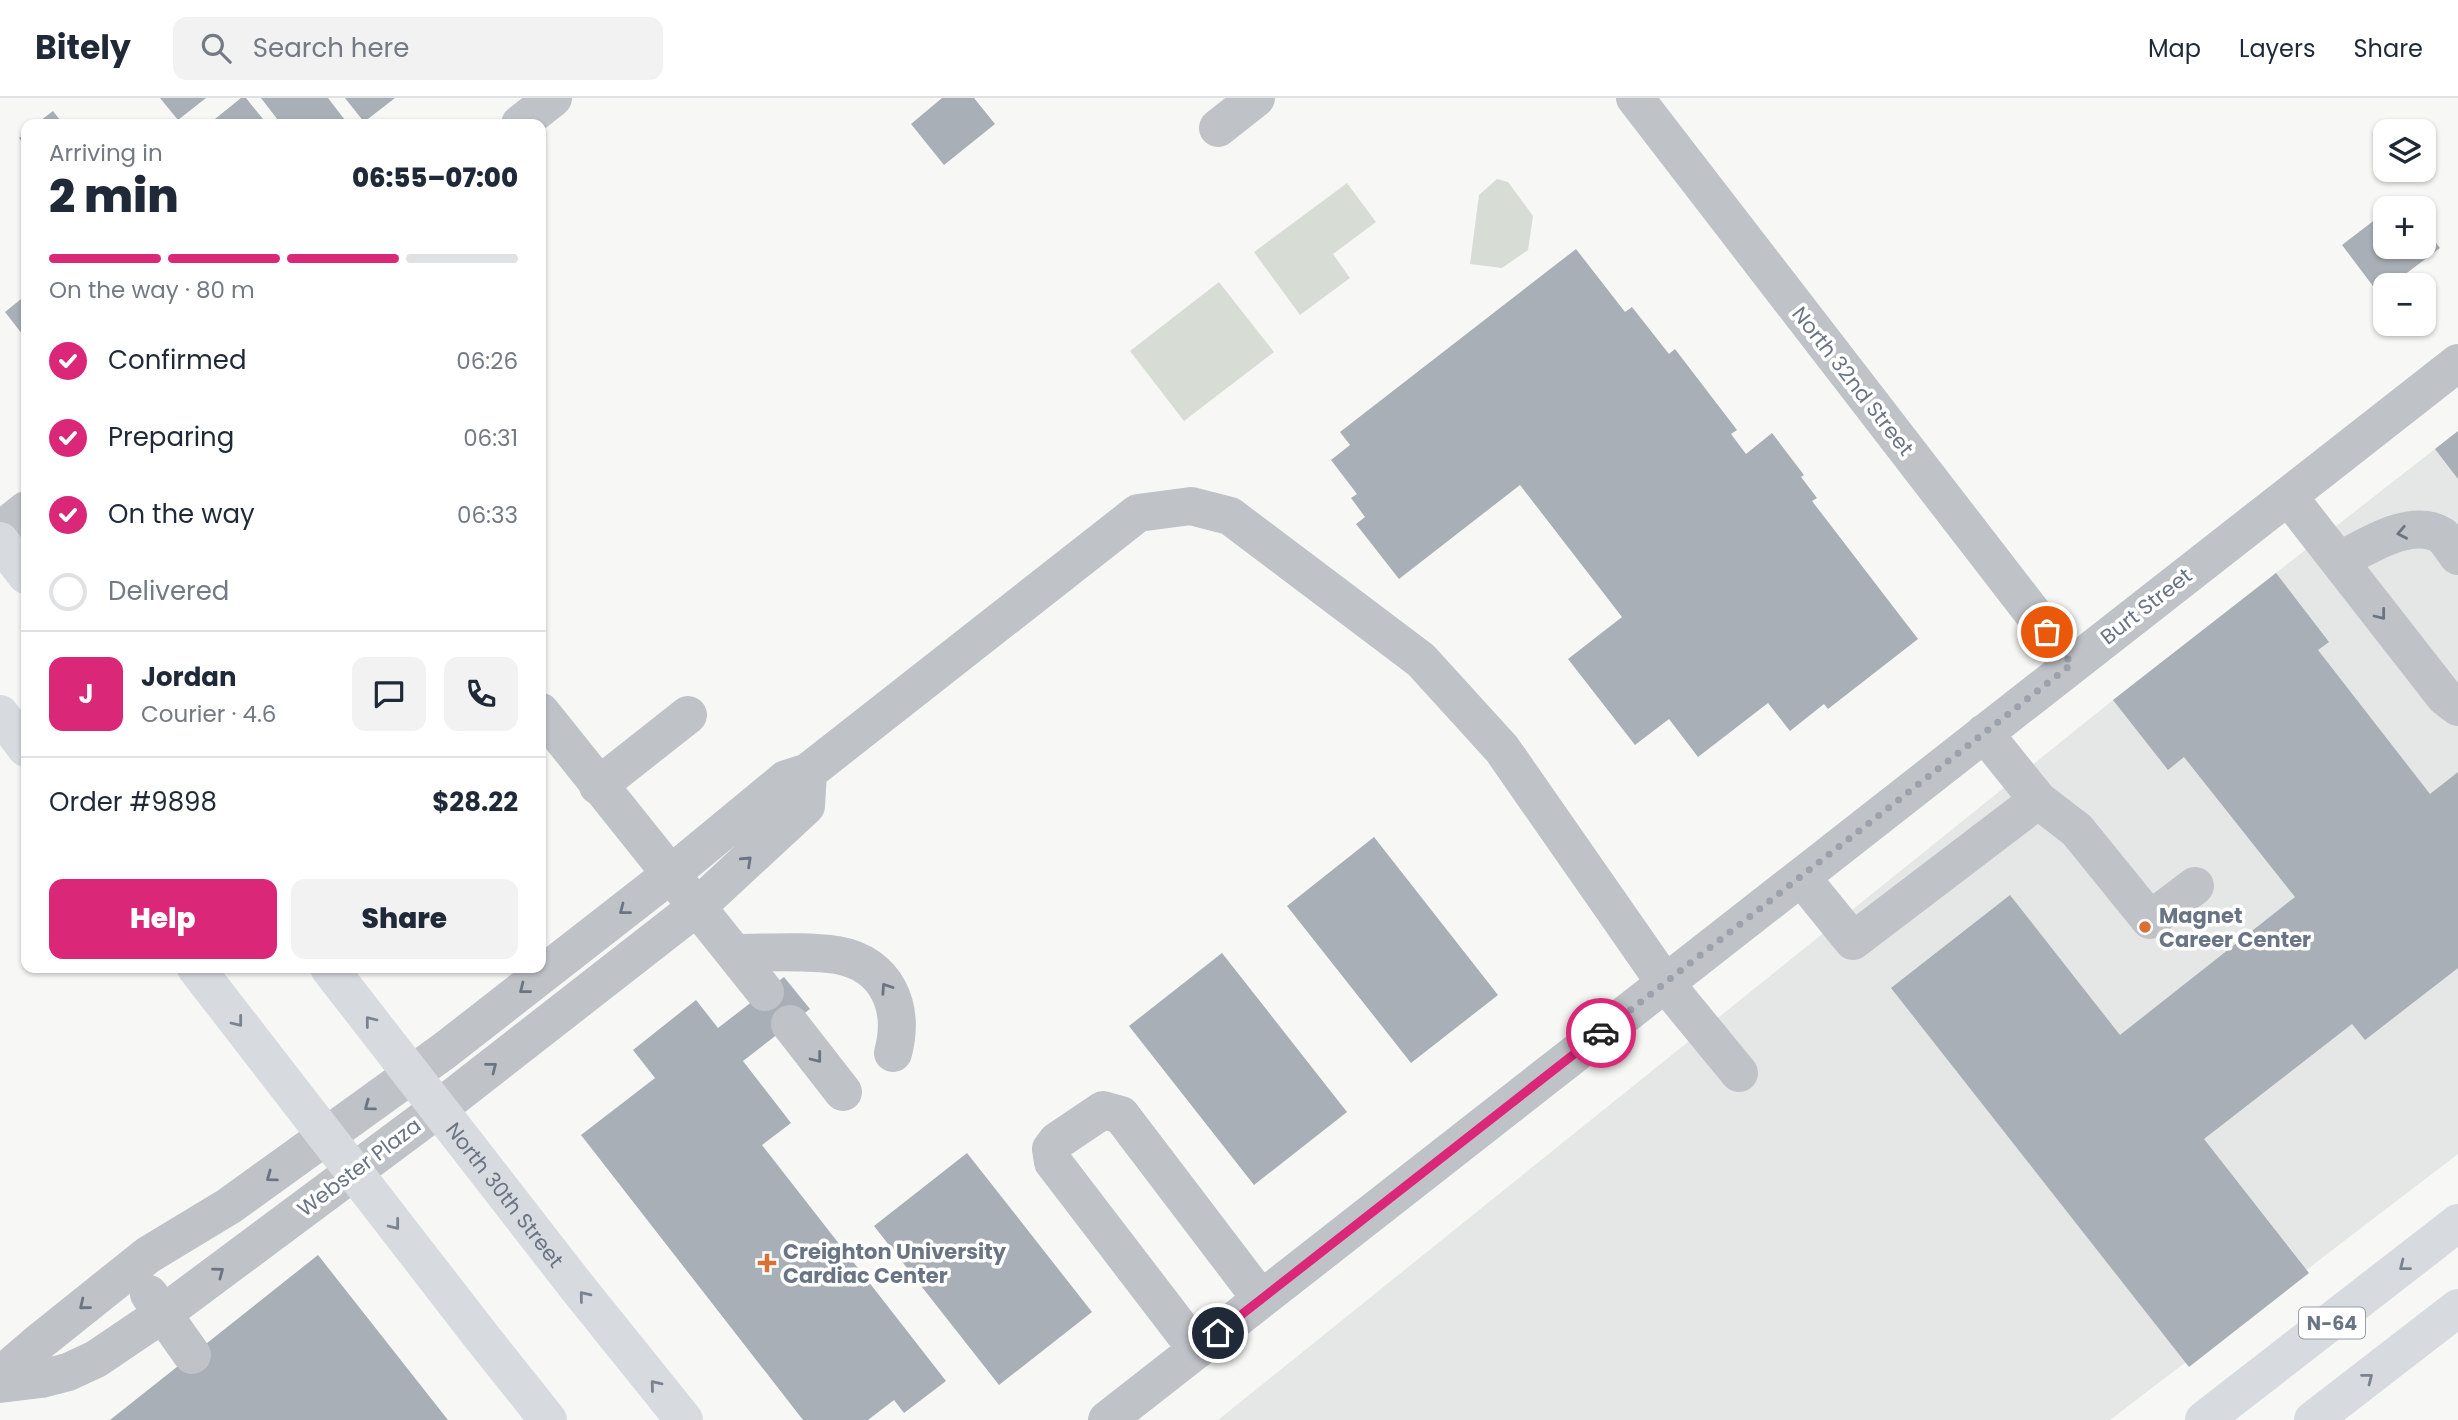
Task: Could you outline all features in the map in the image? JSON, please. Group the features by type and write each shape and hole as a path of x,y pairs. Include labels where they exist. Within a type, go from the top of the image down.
{"main road":[{"path":"0,541 21,568"},
{"path":"0,714 21,741"},
{"path":"200,973 354,1170 538,1417"},
{"name":"North 30th Street","path":"333,973 684,1420"},
{"name":"N-64","path":"2204,1420 2458,1223"},
{"path":"2314,1420 2458,1308"}],"street":[{"path":"527,119 554,98"},
{"path":"1218,128 1256,98"},
{"name":"North 32nd Street","path":"1653,104 2072,664"},
{"name":"Burt Street","path":"1107,1420 2458,363"},
{"path":"2288,496 2445,697 2458,707"},
{"name":"Webster Plaza","path":"546,971 671,874 786,779 808,772 1138,513 1191,506 1230,516 1421,660 1502,749 1665,983 1739,1073"},
{"path":"0,531 21,514"},
{"path":"2339,561 2392,534 2427,529 2444,536 2458,556"},
{"path":"598,786 688,715"},
{"path":"546,718 765,992"},
{"path":"1984,733 2038,800 2077,830 2150,920 2194,886"},
{"name":"Webster Plaza","path":"0,1384 41,1379 68,1372 96,1359 164,1313 438,1108 698,908 806,806 808,772"},
{"path":"1801,877 1853,941 2038,800"},
{"path":"735,954 822,954 850,958 860,963 884,983 895,1002 898,1025 893,1053"},
{"name":"Webster Plaza","path":"0,1376 148,1255 229,1206 412,1075 543,973"},
{"path":"790,1024 843,1092"},
{"path":"1196,1350 1053,1161 1051,1149 1057,1141 1103,1110 1121,1115 1261,1299"},
{"path":"130,1269 192,1355"}],"shaded area":[{"path":"1497,179 1508,182 1533,216 1528,250 1502,268 1470,264 1479,195"},
{"path":"1347,183 1376,222 1333,254 1350,278 1300,315 1254,252"},
{"path":"1219,282 1274,352 1184,421 1130,351"},
{"name":"Magnet Career Center","path":"2458,431 2458,1154 2110,1420 1218,1420 2113,700"}],"building":[{"path":"160,98 206,98 179,119"},
{"path":"241,98 246,98 263,119 215,119"},
{"path":"261,98 328,98 344,119 277,119"},
{"path":"345,98 395,98 368,119 362,119"},
{"path":"942,98 974,98 995,124 944,165 911,124"},
{"path":"53,111 59,119 43,119"},
{"path":"2373,221 2373,259 2425,259 2407,273 2373,273 2373,286 2342,245"},
{"path":"1576,249 1625,312 1632,307 1669,354 1675,349 1737,430 1731,434 1746,454 1772,433 1804,475 1801,477 1817,498 1812,501 1918,639 1828,709 1824,704 1790,731 1768,703 1698,757 1669,719 1635,745 1568,659 1622,617 1520,485 1399,579 1356,524 1365,517 1351,498 1357,494 1331,460 1350,445 1340,432"},
{"path":"21,299 21,333 5,312"},
{"path":"2458,431 2458,479 2435,449"},
{"name":"Magnet Career Center","path":"2276,573 2329,642 2318,650 2430,794 2458,772 2458,968 2365,1040 2352,1024 2204,1139 2309,1273 2189,1367 1891,988 2010,895 2120,1035 2295,897 2184,757 2168,770 2113,700"},
{"path":"1374,837 1498,995 1411,1063 1287,906"},
{"path":"1222,953 1347,1112 1254,1185 1129,1026"},
{"name":"Creighton University Cardiac Center","path":"784,977 810,1009 743,1061 791,1123 762,1145 946,1381 904,1413 894,1400 868,1420 803,1420 581,1135 655,1078 633,1050 696,1000 718,1028"},
{"path":"967,1153 1092,1312 999,1385 874,1226"},
{"path":"318,1255 448,1420 110,1420"}],"way so far":[{"path":"1601,1033 2072,664 2047,632"}],"place":[{"name":"Magnet Career Center","path":"2145,927"},
{"name":"Creighton University Cardiac Center","path":"767,1263"}],"route":[{"path":"1218,1333 1601,1033"}]}
